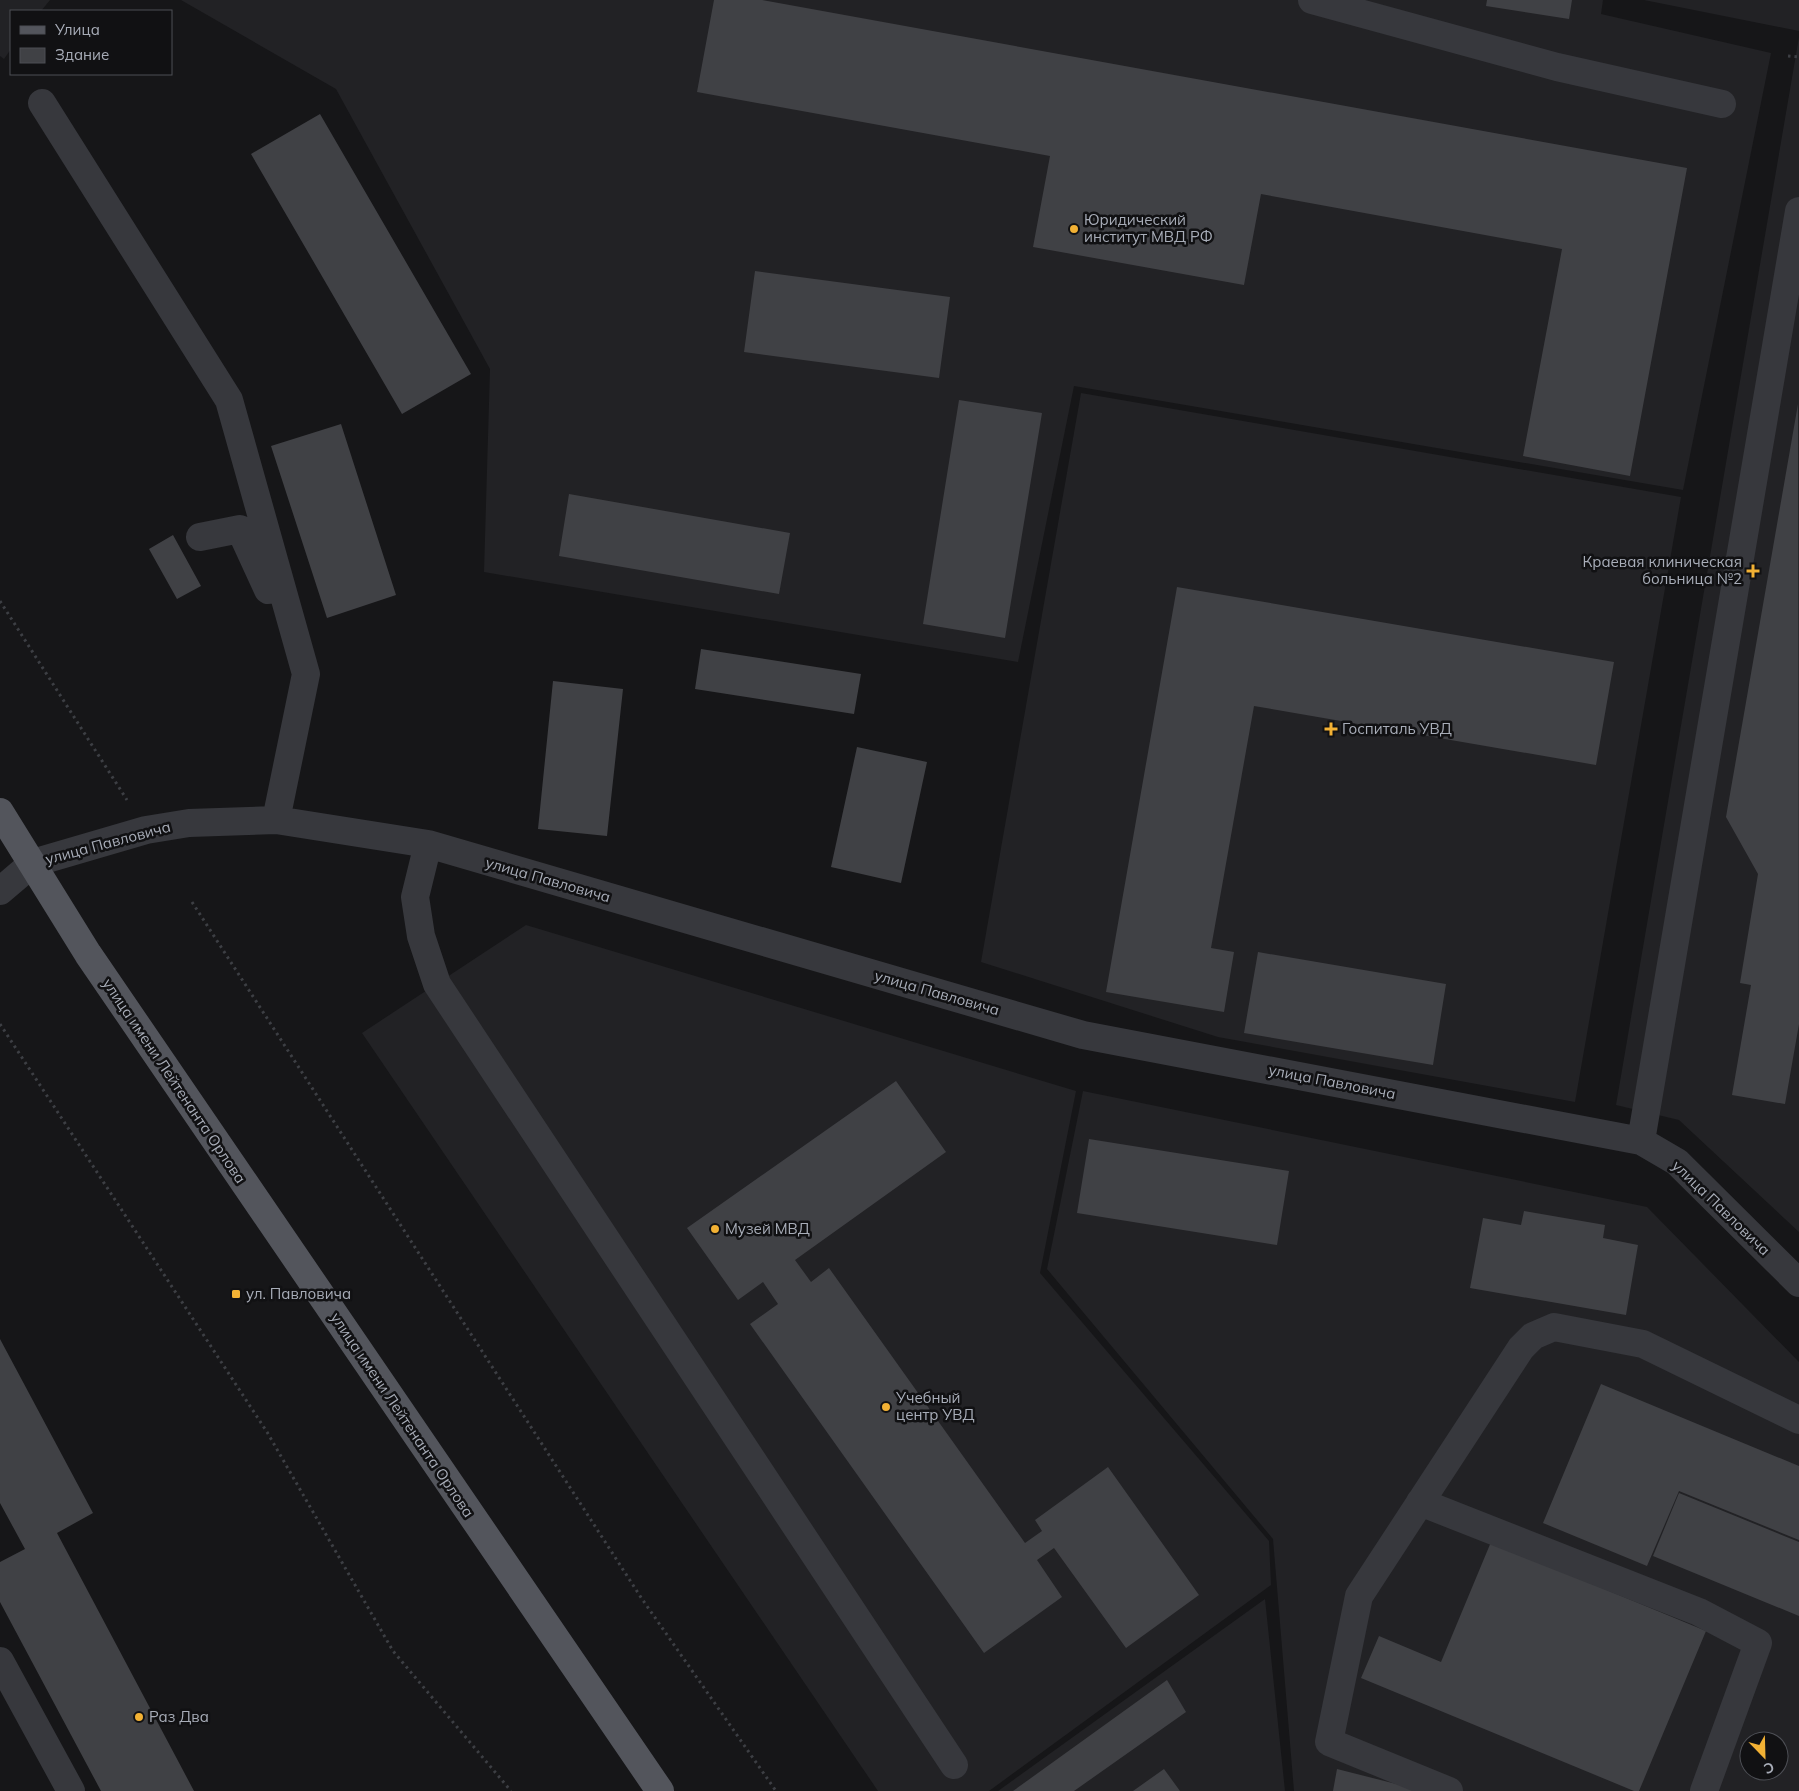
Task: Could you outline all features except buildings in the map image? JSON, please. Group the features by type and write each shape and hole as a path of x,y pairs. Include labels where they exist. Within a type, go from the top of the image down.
{"main road":[{"name":"улица имени Лейтенанта Орлова","path":"0,812 88,954 660,1791"}],"street":[{"path":"1312,0 1557,67 1722,104"},
{"path":"42,103 229,400 306,674 276,820"},
{"path":"1640,1141 1799,212"},
{"path":"200,538 240,529 306,674"},
{"name":"улица Павловича","path":"33,863 146,830 190,823 276,820 428,844 1083,1035 1640,1141 1677,1162 1799,1283"},
{"path":"428,844 415,897 421,936 437,984 954,1765"},
{"path":"0,891 33,863"},
{"path":"1449,1791 1329,1742 1359,1596 1521,1348 1533,1336 1554,1327 1644,1344 1799,1420"},
{"path":"1420,1502 1698,1612 1758,1643 1704,1791"},
{"path":"0,1661 72,1791"}],"path":[{"path":"1788,56 1799,57"},
{"path":"0,601 129,802"},
{"path":"192,902 642,1599 776,1791"},
{"path":"0,1024 268,1432 393,1651 511,1791"}],"shaded area":[{"path":"0,0 50,0 42,10 10,10 10,50 4,59 0,56"},
{"name":"Юридический институт МВД РФ","path":"181,0 1603,0 1601,14 1771,53 1683,490 1074,386 1018,662 484,572 490,369 336,89"},
{"path":"1644,0 1799,0 1799,31"},
{"name":"Краевая клиническая больница №2","path":"1799,37 1799,1232 1679,1120 1616,1105"},
{"name":"Госпиталь УВД","path":"1081,393 1681,497 1575,1102 1218,1037 981,962"},
{"name":"Учебный центр УВД","path":"526,925 1076,1091 1040,1273 1269,1541 1271,1585 989,1791 878,1791 362,1033"},
{"path":"1083,1091 1647,1207 1799,1362 1799,1791 1294,1791 1273,1539 1047,1269"},
{"path":"1265,1599 1285,1791 998,1791"}],"place":[{"name":"Юридический институт МВД РФ","path":"1074,229"},
{"name":"Краевая клиническая больница №2","path":"1753,571"},
{"name":"Госпиталь УВД","path":"1331,729"},
{"name":"Музей МВД","path":"715,1229"},
{"name":"ул. Павловича","path":"236,1294"},
{"name":"Учебный центр УВД","path":"886,1407"},
{"name":"Раз Два","path":"139,1717"}]}
